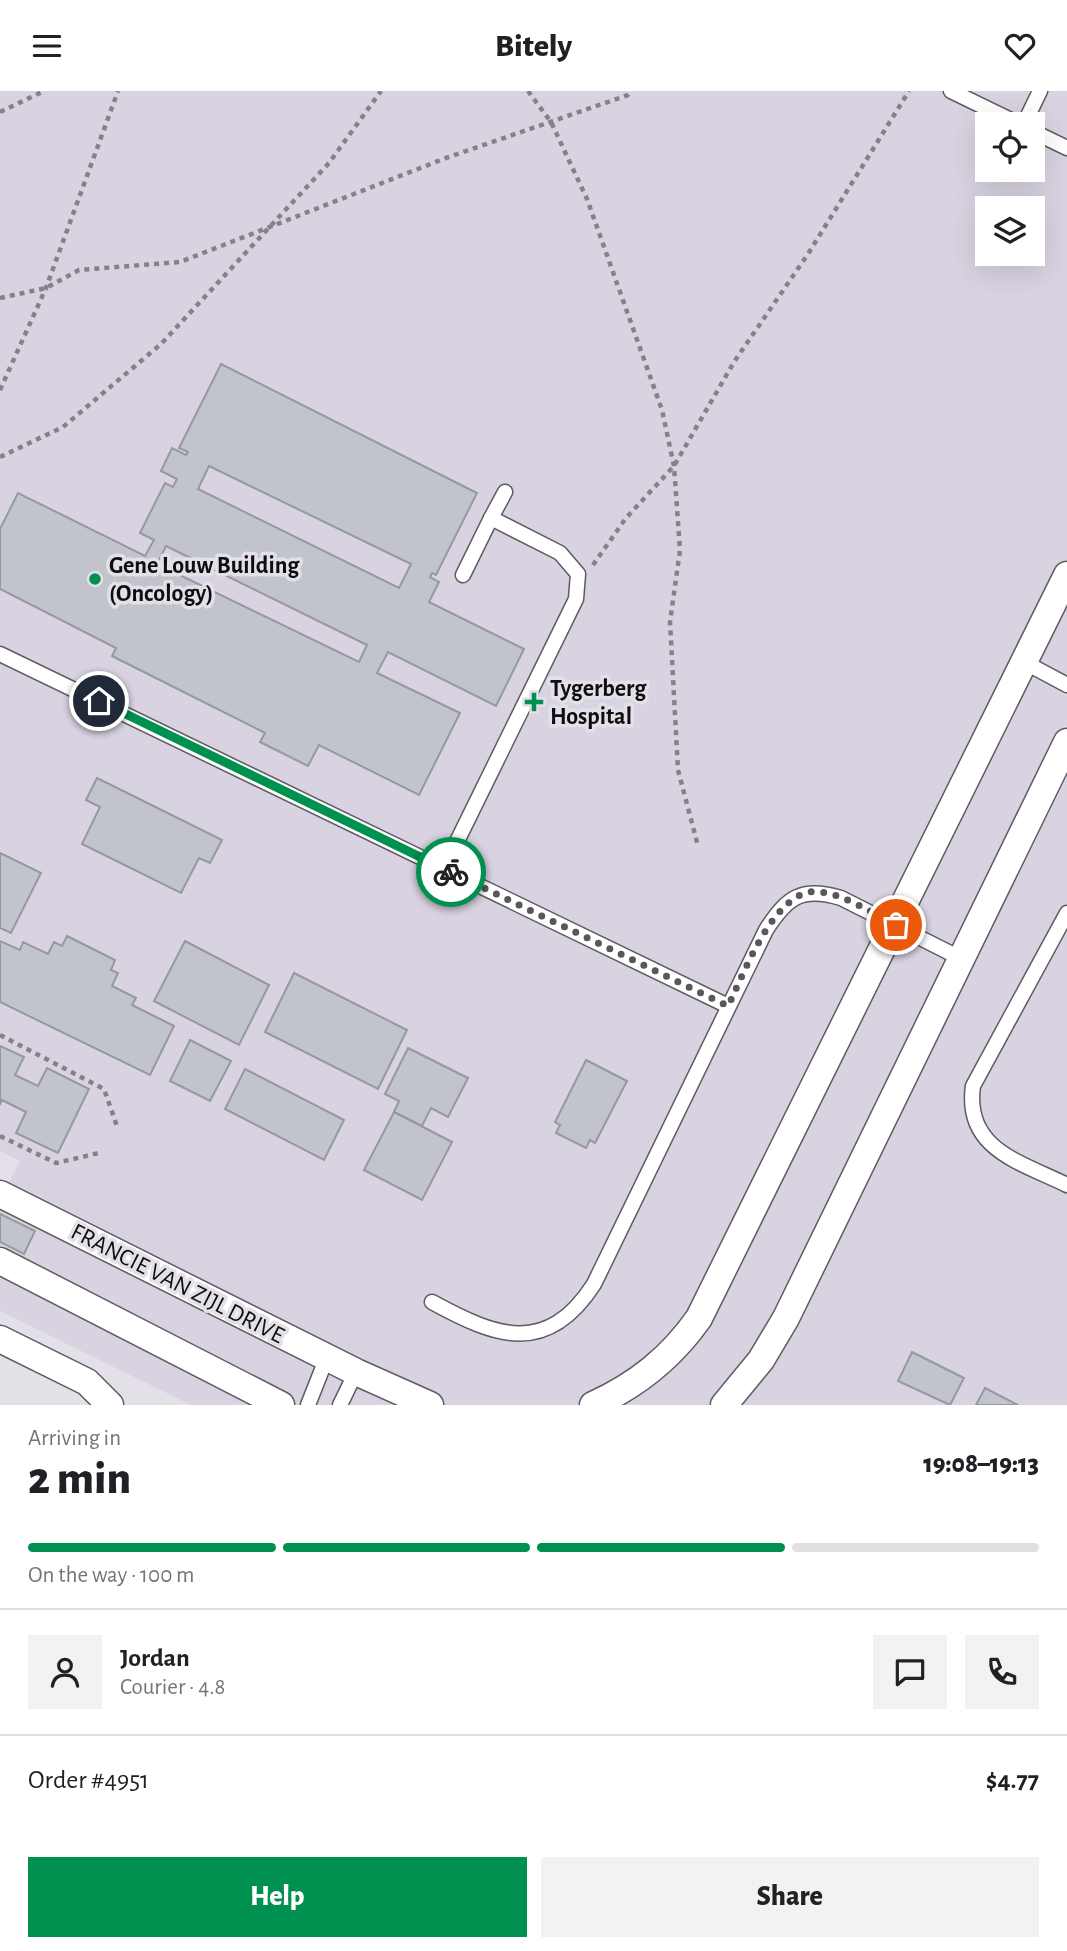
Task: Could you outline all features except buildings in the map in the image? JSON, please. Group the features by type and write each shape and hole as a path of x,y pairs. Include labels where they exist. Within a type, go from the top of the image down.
{"street":[{"path":"593,1405 628,1388 649,1373 677,1346 699,1318 896,925 1067,575"},
{"path":"724,1405 761,1360 786,1318 1067,742"},
{"name":"FRANCIE VAN ZIJL DRIVE","path":"0,1194 356,1372 430,1405"},
{"path":"0,1261 281,1405"},
{"path":"0,1339 87,1382 110,1405"}],"lane":[{"path":"951,91 996,112"},
{"path":"1028,112 1040,91"},
{"path":"1045,137 1067,148"},
{"path":"463,575 505,492"},
{"path":"444,868 576,599 578,574 560,553 491,519"},
{"path":"0,654 728,1006"},
{"path":"1024,662 1067,685"},
{"path":"432,1302 475,1326 520,1335 544,1329 564,1319 582,1302 594,1284 766,930 778,911 792,898 819,891 841,898 962,959"},
{"path":"1067,913 973,1086 970,1106 975,1125 988,1141 1008,1156 1067,1185"},
{"path":"308,1405 327,1357"},
{"path":"340,1405 356,1372"}],"path":[{"path":"0,112 44,91"},
{"path":"0,390 46,288 118,91"},
{"path":"0,457 63,427 161,344 329,163 381,91"},
{"path":"528,91 551,123 587,199 662,410 674,466 680,550 670,622 678,770 698,846"},
{"path":"0,298 46,288 79,271 180,262 446,158 551,123 628,95 631,91"},
{"path":"578,574 596,563 626,519 674,466 734,362 808,254 909,91"},
{"path":"0,1035 104,1089 118,1129"},
{"path":"0,1136 55,1163 99,1153"}],"shaded area":[{"name":"Tygerberg Hospital","path":"0,91 1067,91 1067,1405 191,1405 0,1311 0,1200 20,1161 0,1151"}],"way so far":[{"path":"451,872 728,1006 766,930 778,911 792,898 819,891 841,898 896,925"}],"place":[{"name":"Gene Louw Building (Oncology)","path":"95,579"},
{"name":"Tygerberg Hospital","path":"534,702"}],"route":[{"path":"99,701 451,872"}]}
